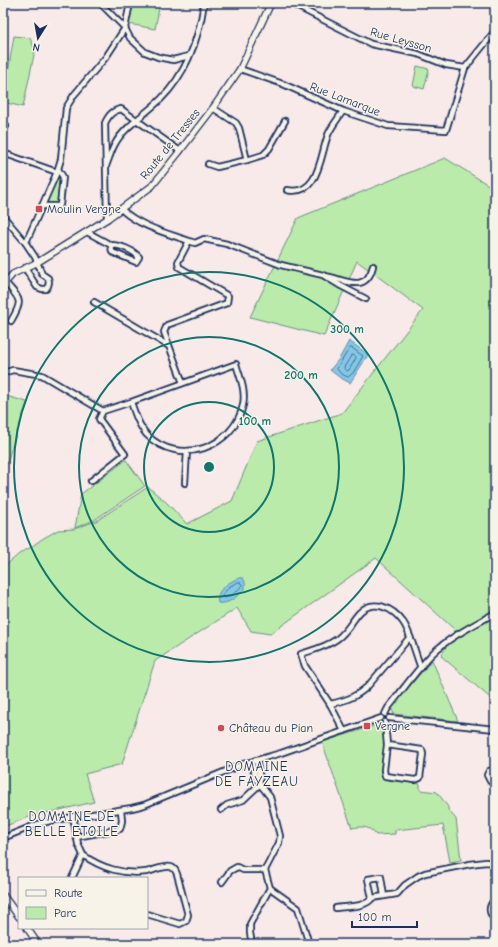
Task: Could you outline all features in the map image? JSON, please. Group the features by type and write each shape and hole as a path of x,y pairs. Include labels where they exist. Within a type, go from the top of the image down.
{"street":[{"path":"100,3 125,28 130,38 145,52 158,57 173,60 189,56"},
{"path":"25,242 58,171 61,159 66,108 74,95 106,57 125,28 130,3"},
{"path":"106,166 115,143 124,132 162,98 179,76 194,48 201,24 204,3"},
{"name":"Route de Tresses","path":"4,283 13,274 38,262 107,219 152,186 213,108 240,69 271,3"},
{"name":"Rue Leysson","path":"290,3 371,44 418,54 446,65 465,68"},
{"path":"465,68 495,32"},
{"name":"Rue Lamarque","path":"240,69 283,84 343,111 388,126 446,130 465,68"},
{"path":"213,108 236,123 239,128 247,160"},
{"path":"107,219 105,123 114,111 121,109 180,151"},
{"path":"287,190 296,192 309,185 318,173 324,146 329,133 343,111"},
{"path":"208,164 217,167 263,155 269,149 285,121"},
{"path":"3,153 58,171 63,177 60,205 42,206"},
{"path":"121,209 141,222 195,243 204,239 227,244 281,265 355,283 363,283 368,280 373,266"},
{"path":"3,216 25,242 38,262 42,274 48,278 50,282 46,289 37,288 25,268"},
{"path":"87,232 111,246 117,245 136,254 138,257 136,262 112,252 111,246"},
{"path":"183,383 164,332 167,325 227,303 228,296 179,267 178,262 189,241"},
{"path":"323,275 340,286 366,299"},
{"path":"4,283 19,298 19,307 11,321"},
{"path":"94,302 169,346"},
{"path":"3,373 13,370 42,374 103,411 236,364 244,387 244,405 237,421 225,437 212,446 195,451 177,450 160,444 148,435 139,424 131,402"},
{"path":"91,481 125,454 100,419 103,411"},
{"path":"185,483 186,451"},
{"path":"344,731 330,704 305,666 301,654 337,639 345,632 360,612 370,606 381,606 390,609 404,623 421,668"},
{"path":"387,745 422,750 423,754 420,778 415,780 385,776 384,770 387,745 385,718 387,709 433,654 447,642 495,613"},
{"path":"330,704 353,697 368,687 410,637"},
{"path":"3,838 43,823 73,816 121,810 144,805 253,761 385,718 495,730"},
{"path":"253,761 256,778 260,785 269,794 280,836 279,843 265,870 270,888 298,908 308,944"},
{"path":"495,769 489,771 488,775 490,781 495,784"},
{"path":"221,810 227,805 243,800 260,785"},
{"path":"76,837 120,829 122,821 121,810"},
{"path":"73,816 76,837 83,855 98,864 121,871 145,872 165,867 171,867 174,869 188,915 186,921 180,924 148,914"},
{"path":"72,877 83,855"},
{"path":"336,908 361,905 370,902 372,898 397,894 405,885 425,873 470,864 486,862 495,863"},
{"path":"222,882 230,871 237,867 242,870 265,870"},
{"path":"372,898 368,879 381,877 384,896"},
{"path":"252,944 250,924 270,888"},
{"path":"4,898 18,916"},
{"path":"495,902 492,903 490,909 491,915 495,919"},
{"path":"28,929 38,944"}],"green space":[{"path":"133,3 160,3 155,29 129,24"},
{"path":"14,36 30,38 35,50 23,107 3,102"},
{"path":"417,66 429,69 424,89 413,86"},
{"path":"445,158 495,189 495,702 441,656 455,630 376,558 270,634 251,631 237,608 155,661 122,764 85,774 94,802 29,817 3,827 3,568 19,554 58,530 74,529 96,521 148,487 166,502 187,524 232,501 257,441 342,413 423,310 357,261 324,336 250,317 298,218"},
{"path":"60,178 59,204 48,204 47,202 57,179"},
{"path":"3,395 27,402 6,465 3,464"},
{"path":"126,460 145,486 94,520 75,528 81,494"},
{"path":"432,660 458,721 394,714 391,708"},
{"path":"377,725 383,726 385,740 381,772 383,777 388,780 420,784 420,790 437,792 448,807 448,810 456,819 461,860 450,862 443,825 395,830 395,834 376,835 365,827 352,828 322,742"}],"water":[{"path":"349,341 368,355 350,383 330,370 339,359"},
{"path":"239,578 243,578 245,582 245,589 226,603 218,603 221,590 227,584"}],"place":[{"name":"Moulin Vergne","path":"39,209"},
{"name":"Vergne","path":"367,726"},
{"name":"Château du Pian","path":"221,728"}],"district":[{"name":"DOMAINE DE FAYZEAU","path":"257,774"},
{"name":"DOMAINE DE BELLE ETOILE","path":"72,824"}]}
